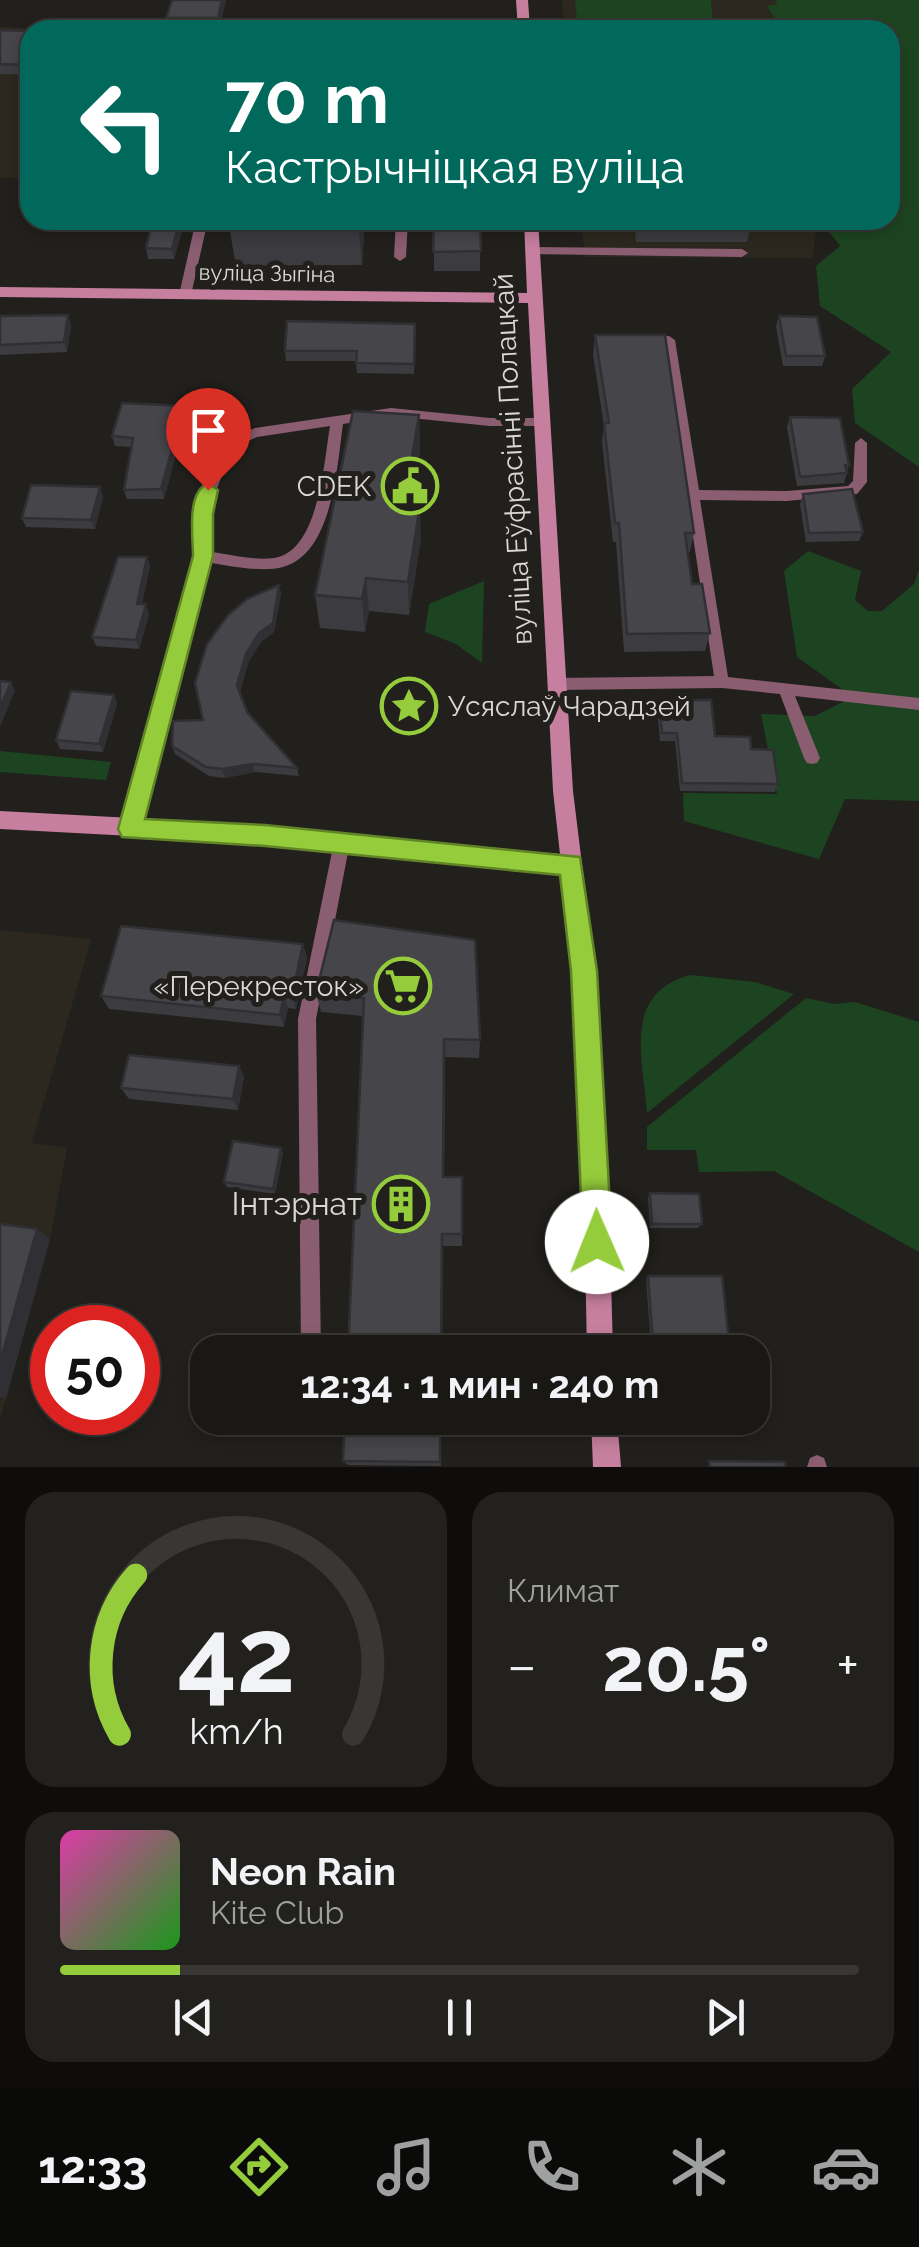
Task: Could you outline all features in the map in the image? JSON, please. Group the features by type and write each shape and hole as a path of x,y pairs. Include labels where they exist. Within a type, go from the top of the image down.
{"main road":[{"name":"вуліца Еўфрасінні Полацкай","path":"531,230 558,684 584,971 596,1167 600,1335"},
{"name":"вуліца Зыгіна","path":"0,292 534,298"},
{"path":"0,820 342,842 572,865"},
{"path":"605,1435 607,1467"}],"street":[{"path":"130,829 203,556 202,514 214,466 236,440"}],"lane":[{"path":"185,295 200,230"},
{"path":"400,257 401,230"},
{"path":"532,251 742,252"},
{"path":"636,341 668,340 722,682"},
{"path":"236,440 255,433 391,412 541,422"},
{"path":"203,556 282,562 306,547 317,528 337,422"},
{"path":"693,495 786,496 852,491 860,482 861,442"},
{"path":"558,684 722,682 919,704"},
{"path":"785,689 812,758"},
{"path":"311,1335 307,1019 342,842"}],"shaded area":[{"path":"562,0 855,0 852,20 563,20"},
{"path":"0,27 20,28 20,178 0,178"},
{"path":"582,230 816,230 812,258 585,257"},
{"path":"0,930 91,939 32,1143 67,1148 50,1239 0,1420"}],"green space":[{"path":"575,0 711,0 712,20 577,20"},
{"path":"776,0 919,0 919,467 855,423 852,389 891,352 820,306 816,266 840,246 828,230 900,230 900,20 779,20 767,6 777,4"},
{"path":"808,551 861,571 855,600 868,611 882,611 914,584 919,570 919,801 845,799 819,859 684,821 683,793 777,794 761,714 815,716 853,697 797,657 784,571"},
{"path":"484,581 482,663 456,644 425,632 429,604"},
{"path":"0,751 111,762 106,780 0,772"},
{"path":"690,975 755,982 794,994 647,1113 641,1050 645,1012 668,984"},
{"path":"806,998 834,1004 855,1002 919,1022 919,1252 774,1171 699,1172 696,1150 647,1150 647,1127"}],"building":[{"path":"172,0 222,0 218,18 166,18"},
{"path":"0,30 20,31 20,65 0,64"},
{"path":"150,230 177,230 172,249 146,248"},
{"path":"434,230 480,230 481,251 433,252"},
{"path":"68,315 64,342 0,345 0,316"},
{"path":"779,316 817,317 825,356 786,356"},
{"path":"287,321 415,324 414,364 356,363 357,351 285,351"},
{"path":"595,335 665,335 694,533 685,533 692,584 702,584 710,633 627,634 619,523 615,523 604,423 609,423"},
{"path":"122,403 184,406 161,489 124,490 133,438 112,436"},
{"path":"353,411 419,415 404,504 420,505 408,582 366,578 362,599 315,595"},
{"path":"790,417 840,418 847,473 800,477"},
{"path":"31,485 100,487 91,520 22,518"},
{"path":"852,489 863,532 809,533 803,494"},
{"path":"118,557 147,557 137,604 146,604 136,640 92,637"},
{"path":"279,585 273,623 259,633 246,654 237,685 247,712 297,768 253,764 222,769 206,767 172,746 173,721 203,720 195,683 207,644 228,615 247,599"},
{"path":"0,681 11,682 0,707"},
{"path":"71,691 114,695 99,744 56,740"},
{"path":"659,700 711,700 715,736 750,737 751,749 773,750 778,784 682,783 677,733 662,733"},
{"path":"334,920 475,940 480,1040 444,1039 443,1177 462,1177 462,1234 442,1234 441,1335 349,1335 364,998 316,993"},
{"path":"121,926 303,944 292,997 284,996 280,1015 101,996"},
{"path":"129,1055 239,1066 233,1099 121,1088"},
{"path":"233,1141 281,1148 273,1189 224,1182"},
{"path":"650,1193 699,1194 702,1224 652,1224"},
{"path":"0,1224 37,1229 0,1363"},
{"path":"648,1276 722,1276 728,1335 652,1335"},
{"path":"344,1435 440,1435 440,1462 343,1461"},
{"path":"709,1461 785,1462 785,1467 710,1467"}],"place":[{"name":"CDEK","path":"410,486"},
{"name":"Усяслаў Чарадзей","path":"409,706"},
{"name":"«Перекресток»","path":"403,986"},
{"name":"Інтэрнат","path":"401,1204"}],"route":[{"path":"208,490 202,514 203,556 130,829 226,832 572,865 584,971 597,1242"}]}
